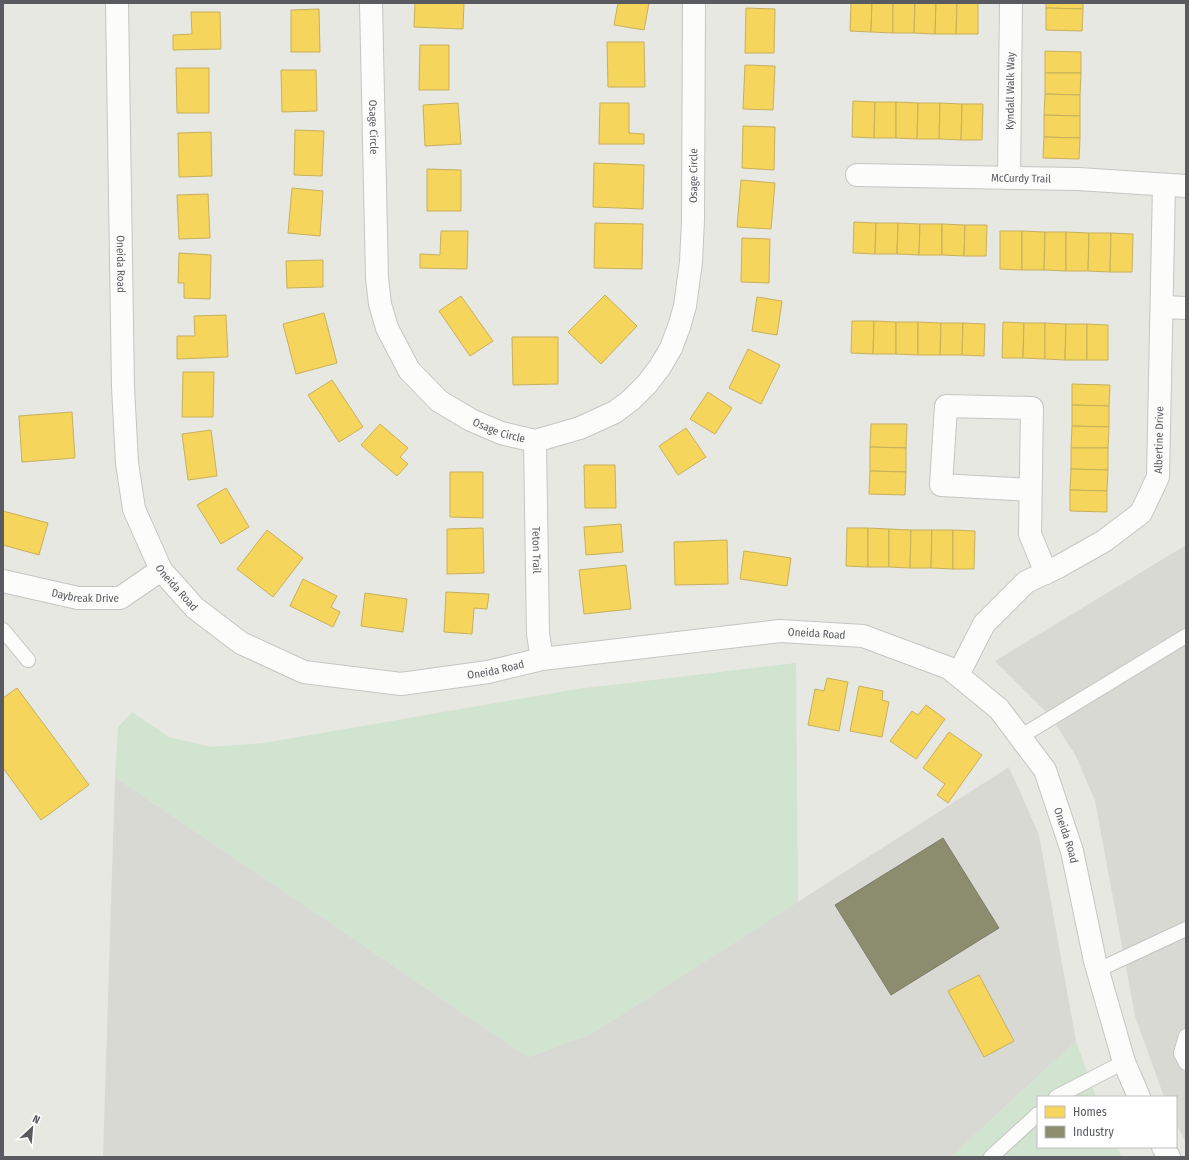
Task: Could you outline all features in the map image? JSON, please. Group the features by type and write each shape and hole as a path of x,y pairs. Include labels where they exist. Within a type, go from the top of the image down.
{"street":[{"name":"Oneida Road","path":"117,3 123,379 126,463 134,509 161,570 195,608 241,643 304,672 401,684 488,672 542,659 780,631 863,636 949,668 999,709 1045,770 1072,851 1098,970 1124,1062 1139,1096"},
{"name":"Osage Circle","path":"371,3 377,278 380,304 387,328 409,370 439,401 471,420 489,428 501,433 535,441 580,428 615,412 631,400 647,384 660,367 671,348 679,327 685,306 690,269 693,220 694,3"},
{"name":"Kyndall Walk Way","path":"1010,3 1010,178"},
{"name":"McCurdy Trail","path":"856,175 1078,179 1186,186"},
{"name":"Albertine Drive","path":"958,675 984,624 1026,582 1058,567 1104,541 1141,513 1158,477 1164,185"},
{"path":"1162,307 1186,308"},
{"path":"1030,490 940,485 946,406 1032,408 1030,534 1046,573"},
{"name":"Teton Trail","path":"535,441 538,634 542,659"},
{"name":"Daybreak Drive","path":"3,581 78,598 120,598 161,570"},
{"path":"1164,1148 1169,1157"}],"lane":[{"path":"3,630 28,660"},
{"path":"1020,737 1186,636"},
{"path":"1098,970 1186,929"},
{"path":"1186,1036 1181,1053 1186,1063"},
{"path":"1058,1096 1124,1062"},
{"path":"991,1157 1037,1115"}],"shaded area":[{"path":"1186,545 1186,1142 1177,1126 1177,1096 1164,1096 1135,1016 1095,801 1076,756 1050,716 995,661"},
{"path":"1009,767 1039,835 1076,1041 951,1157 103,1157 115,777 528,1057 591,1034"}],"green space":[{"path":"796,663 798,902 591,1034 528,1057 115,777 118,727 132,712 169,737 211,747 264,743 577,689"},
{"path":"1076,1041 1096,1096 1037,1096 1037,1148 1117,1148 1122,1157 951,1157"}],"building: Homes":[{"path":"415,3 464,3 463,29 414,27"},
{"path":"618,3 649,3 644,30 614,25"},
{"path":"851,3 872,3 871,32 850,31"},
{"path":"872,3 893,3 893,33 871,32"},
{"path":"893,3 915,3 914,33 893,33"},
{"path":"915,3 936,3 935,34 914,33"},
{"path":"936,3 957,3 956,34 935,34"},
{"path":"957,3 978,3 978,34 956,34"},
{"path":"1046,3 1083,3 1083,9 1046,8"},
{"path":"746,8 775,9 774,53 745,53"},
{"path":"1046,8 1083,9 1082,31 1046,30"},
{"path":"319,9 320,52 291,52 291,10"},
{"path":"191,12 220,12 221,49 173,50 173,35 192,34"},
{"path":"607,42 644,42 645,87 608,87"},
{"path":"420,45 449,45 449,90 419,90"},
{"path":"1045,51 1081,52 1081,73 1045,73"},
{"path":"745,65 775,66 773,110 743,109"},
{"path":"176,68 209,68 209,113 177,113"},
{"path":"281,70 316,70 317,111 282,112"},
{"path":"1045,73 1081,73 1080,95 1045,94"},
{"path":"1045,94 1080,95 1080,116 1044,115"},
{"path":"853,101 875,102 874,138 852,137"},
{"path":"875,102 896,102 896,138 874,138"},
{"path":"896,102 918,103 917,139 896,138"},
{"path":"458,103 461,144 425,146 423,105"},
{"path":"600,103 629,103 629,133 644,134 644,144 599,144"},
{"path":"918,103 940,103 939,139 917,139"},
{"path":"940,103 962,104 961,140 939,139"},
{"path":"962,104 983,104 982,140 961,140"},
{"path":"1044,115 1080,116 1080,138 1044,137"},
{"path":"743,126 775,127 774,170 742,168"},
{"path":"295,130 324,131 322,176 294,175"},
{"path":"211,132 212,176 179,177 178,133"},
{"path":"1044,137 1080,138 1079,159 1043,158"},
{"path":"594,163 644,165 643,209 593,207"},
{"path":"427,169 461,170 461,211 427,211"},
{"path":"741,180 775,183 771,229 737,227"},
{"path":"292,188 323,191 320,236 288,233"},
{"path":"208,194 210,238 179,239 177,195"},
{"path":"854,222 876,223 875,254 853,253"},
{"path":"595,223 643,224 642,269 594,268"},
{"path":"876,223 898,223 897,254 875,254"},
{"path":"898,223 920,224 919,255 897,254"},
{"path":"920,224 942,224 942,255 919,255"},
{"path":"942,224 965,225 964,256 942,255"},
{"path":"965,225 987,225 986,256 964,256"},
{"path":"441,231 468,231 467,269 420,268 420,254 440,255"},
{"path":"1000,231 1022,231 1022,270 1000,269"},
{"path":"1022,231 1045,232 1044,270 1022,270"},
{"path":"1045,232 1066,232 1066,271 1044,270"},
{"path":"1066,232 1089,233 1088,271 1066,271"},
{"path":"1089,233 1111,233 1110,272 1088,271"},
{"path":"1111,233 1133,234 1132,272 1110,272"},
{"path":"742,238 770,239 769,283 741,282"},
{"path":"179,253 211,255 210,299 184,298 184,283 178,283"},
{"path":"323,260 323,287 287,288 286,261"},
{"path":"605,295 637,326 601,364 568,332"},
{"path":"461,296 493,341 470,356 439,311"},
{"path":"757,297 782,301 777,335 752,331"},
{"path":"324,313 337,363 296,374 283,324"},
{"path":"226,315 228,357 177,359 177,336 195,336 194,316"},
{"path":"852,321 874,321 873,354 851,353"},
{"path":"874,321 896,322 896,354 873,354"},
{"path":"896,322 918,322 918,355 896,354"},
{"path":"918,322 941,323 940,355 918,355"},
{"path":"1003,322 1024,323 1023,358 1002,358"},
{"path":"941,323 963,323 962,355 940,355"},
{"path":"963,323 985,324 984,356 962,355"},
{"path":"1024,323 1045,323 1045,359 1023,358"},
{"path":"1045,323 1066,324 1065,360 1045,359"},
{"path":"1066,324 1087,324 1087,360 1065,360"},
{"path":"1087,324 1108,325 1108,360 1087,360"},
{"path":"512,337 558,337 558,384 513,385"},
{"path":"748,349 780,365 761,404 729,388"},
{"path":"183,372 214,372 213,417 182,417"},
{"path":"332,380 363,427 339,442 308,395"},
{"path":"1072,384 1110,385 1109,406 1072,405"},
{"path":"708,392 732,408 715,434 690,419"},
{"path":"1072,405 1109,406 1109,427 1072,426"},
{"path":"72,412 75,458 22,462 19,416"},
{"path":"380,424 408,448 400,457 408,464 397,476 361,445"},
{"path":"871,424 907,424 906,448 870,447"},
{"path":"1072,426 1109,427 1108,448 1071,448"},
{"path":"686,428 706,457 678,475 659,446"},
{"path":"211,430 217,476 188,480 182,434"},
{"path":"870,447 906,448 906,472 870,471"},
{"path":"1071,448 1108,448 1108,470 1071,469"},
{"path":"584,465 615,465 616,508 585,508"},
{"path":"1071,469 1108,470 1107,491 1070,490"},
{"path":"870,471 906,472 905,495 869,494"},
{"path":"450,472 483,472 483,518 450,517"},
{"path":"226,488 249,527 221,544 197,505"},
{"path":"1070,490 1107,491 1107,512 1070,511"},
{"path":"3,511 48,523 39,555 3,545"},
{"path":"621,524 623,552 586,555 584,527"},
{"path":"483,528 484,573 447,574 447,529"},
{"path":"847,528 868,528 868,567 846,566"},
{"path":"868,528 889,529 889,567 868,567"},
{"path":"889,529 911,530 910,568 889,567"},
{"path":"267,530 303,558 273,597 237,569"},
{"path":"911,530 932,530 931,568 910,568"},
{"path":"932,530 953,530 953,569 931,568"},
{"path":"953,530 975,531 974,569 953,569"},
{"path":"727,540 728,584 675,585 674,542"},
{"path":"744,551 791,558 787,586 740,579"},
{"path":"626,565 631,609 584,614 579,570"},
{"path":"303,579 337,596 331,607 340,612 333,627 290,606"},
{"path":"446,592 489,594 487,609 474,608 472,634 444,632"},
{"path":"365,593 407,599 403,632 361,626"},
{"path":"827,678 848,682 839,731 808,725 815,689 824,691"},
{"path":"859,686 883,691 882,700 889,702 882,737 850,731"},
{"path":"17,688 89,785 41,820 3,768 3,698"},
{"path":"926,705 945,719 916,759 890,741 912,711 918,715"},
{"path":"949,732 982,755 948,803 937,795 945,784 923,768"},
{"path":"979,975 1014,1041 984,1057 948,991"}],"building: Industry":[{"path":"943,838 999,928 891,995 835,905"}]}
